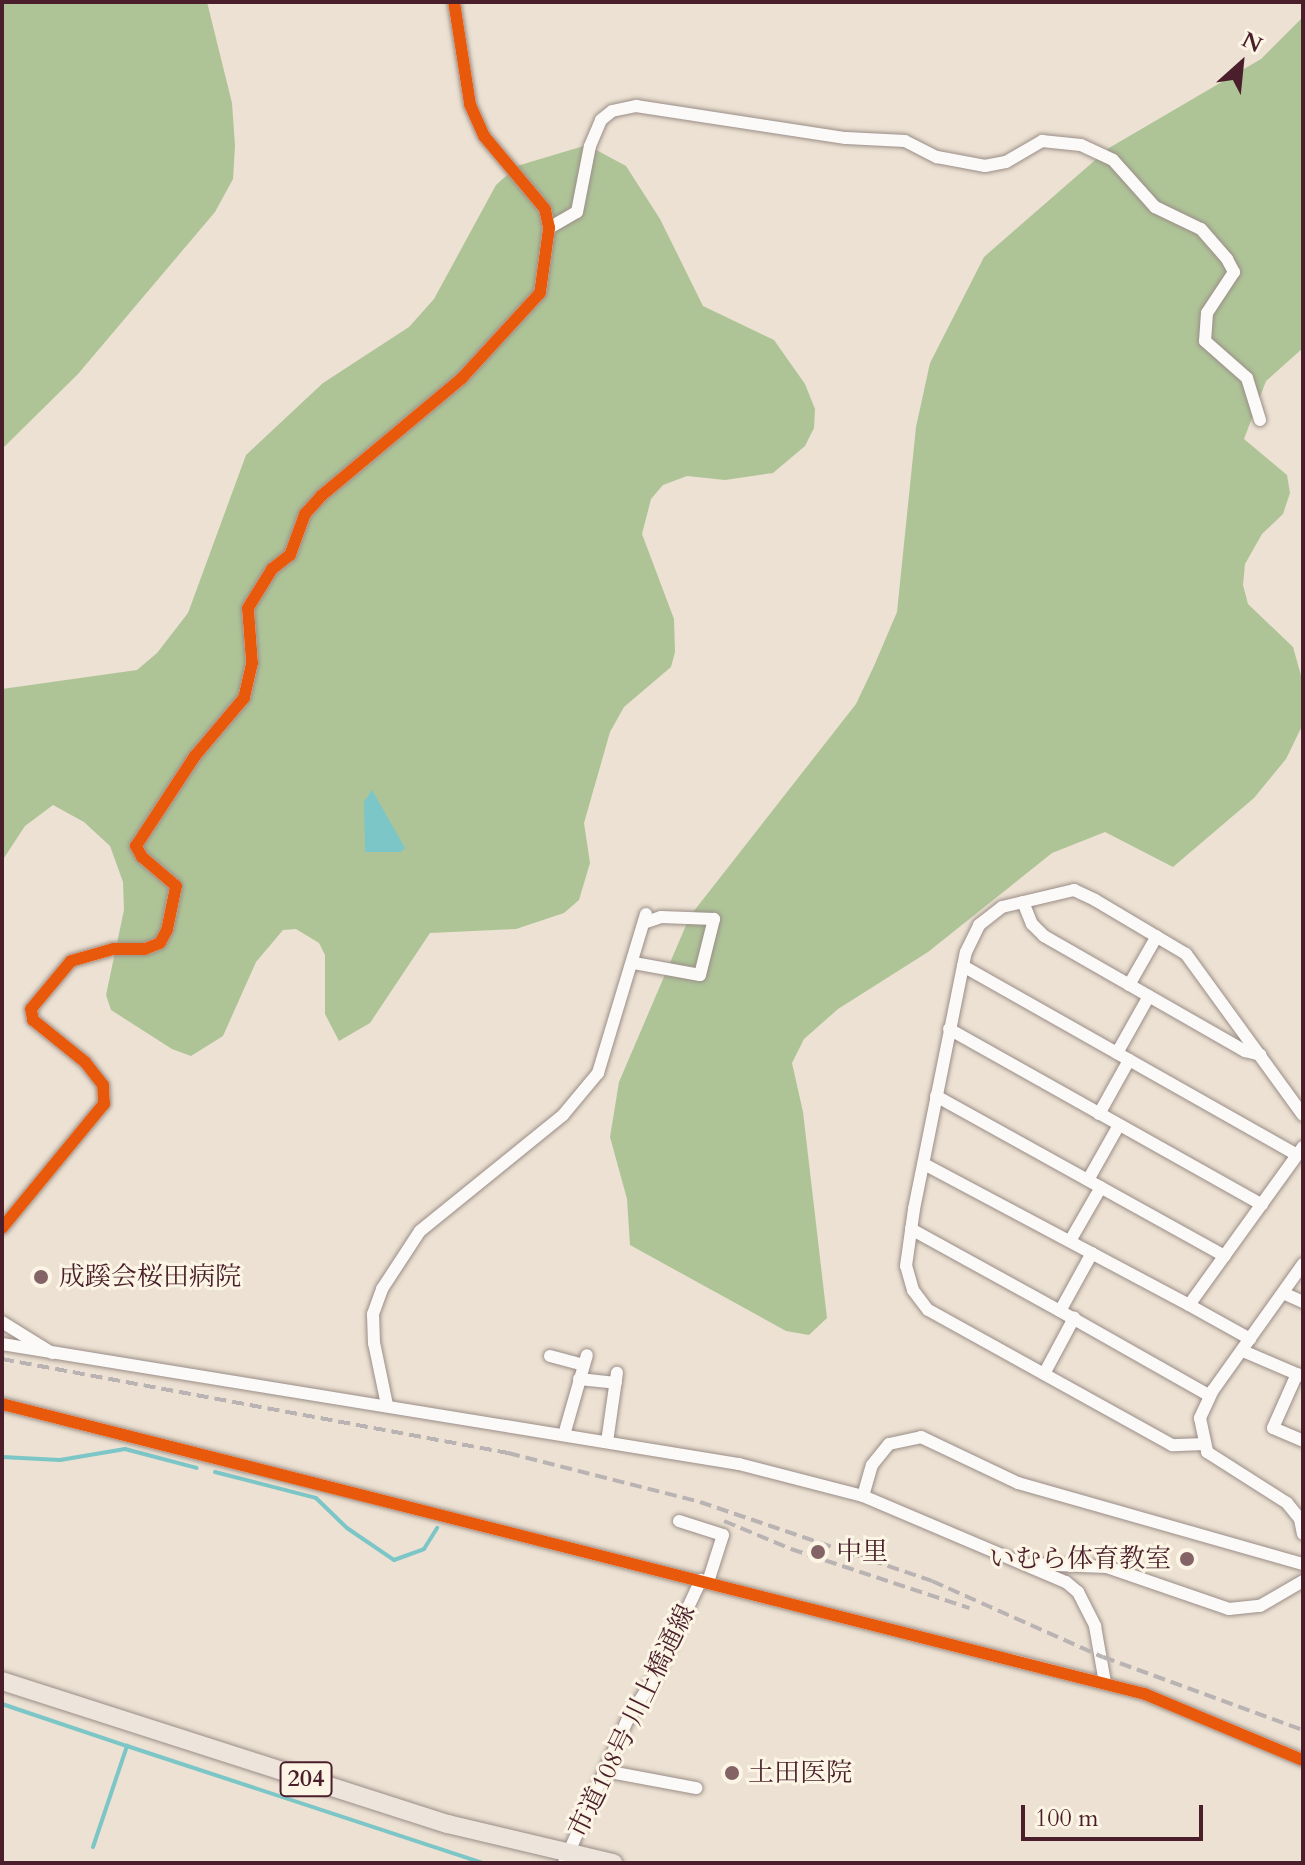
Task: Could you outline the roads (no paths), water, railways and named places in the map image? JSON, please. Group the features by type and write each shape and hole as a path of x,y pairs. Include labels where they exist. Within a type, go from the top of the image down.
{"highway":[{"name":"204","path":"2,1681 448,1824 566,1859 613,1863"}],"street":[{"path":"2,1227 104,1104 103,1085 85,1062 33,1020 31,1009 71,961 113,949 145,949 160,943 167,930 176,886 142,857 136,846 195,756 244,698 252,672 248,608 272,569 290,555 305,514 321,496 462,378 540,293 549,228 545,209 484,136 470,104 454,2"},
{"path":"549,228 577,212 590,146 601,120 612,111 636,106 846,138 905,141 937,157 985,166 1006,162 1042,141 1081,145 1113,160 1155,207 1201,229 1227,259 1234,272 1207,313 1205,341 1247,378 1260,420"},
{"path":"1205,1444 1172,1445 928,1310 913,1290 906,1266 911,1229 963,966 979,925 1002,907 1074,890 1157,936 1186,954 1303,1115"},
{"path":"1023,902 1032,924 1044,936 1261,1055"},
{"path":"387,1405 374,1343 373,1314 382,1289 420,1231 563,1115 589,1086 598,1073 634,963 645,918 714,919 700,975 634,963"},
{"path":"1129,985 1157,936"},
{"path":"963,966 1123,1057 1300,1151 1189,1305"},
{"path":"1099,1114 1149,996"},
{"path":"949,1029 1262,1205"},
{"path":"936,1096 1225,1256"},
{"path":"1088,1180 1119,1125"},
{"path":"924,1164 1250,1339"},
{"path":"1070,1241 1101,1187"},
{"path":"911,1229 1210,1396"},
{"path":"1060,1311 1092,1253"},
{"path":"1303,1264 1210,1396 1200,1418 1205,1444 1221,1463 1287,1503 1300,1519 1303,1534"},
{"path":"1283,1293 1303,1302"},
{"path":"1044,1374 1074,1318"},
{"path":"2,1322 57,1357"},
{"path":"2,1344 57,1357 387,1405 739,1464 863,1496 1029,1564 1078,1592 1095,1626 1105,1683"},
{"path":"1243,1351 1300,1375 1273,1428 1303,1441"},
{"path":"550,1356 586,1360 564,1435"},
{"path":"579,1379 616,1378 607,1442"},
{"path":"2,1404 1105,1683 1145,1694 1303,1760"},
{"path":"863,1496 872,1465 889,1444 921,1437 1018,1483 1303,1564"},
{"name":"市道108号 川上橋通線","path":"566,1859 605,1771 704,1581 723,1535 679,1521"},
{"path":"1029,1564 1069,1562 1107,1567 1229,1609 1260,1606 1303,1581"},
{"path":"605,1771 696,1788"}],"water":[{"path":"372,790 405,848 401,852 365,852 364,802"}],"waterway":[{"path":"2,1457 60,1460 125,1449 197,1468"},
{"path":"215,1472 316,1498 347,1528 394,1560 424,1549 437,1528"},
{"path":"2,1704 127,1746"},
{"path":"93,1847 127,1746 483,1863"}],"railway":[{"path":"2,1359 508,1453 700,1502 932,1581 1103,1657 1303,1730"},
{"path":"724,1521 791,1549 969,1608"}],"place":[{"name":"成蹊会桜田病院","path":"41,1277"},
{"name":"中里","path":"818,1552"},
{"name":"いむら体育教室","path":"1187,1559"},
{"name":"土田医院","path":"732,1773"}]}
